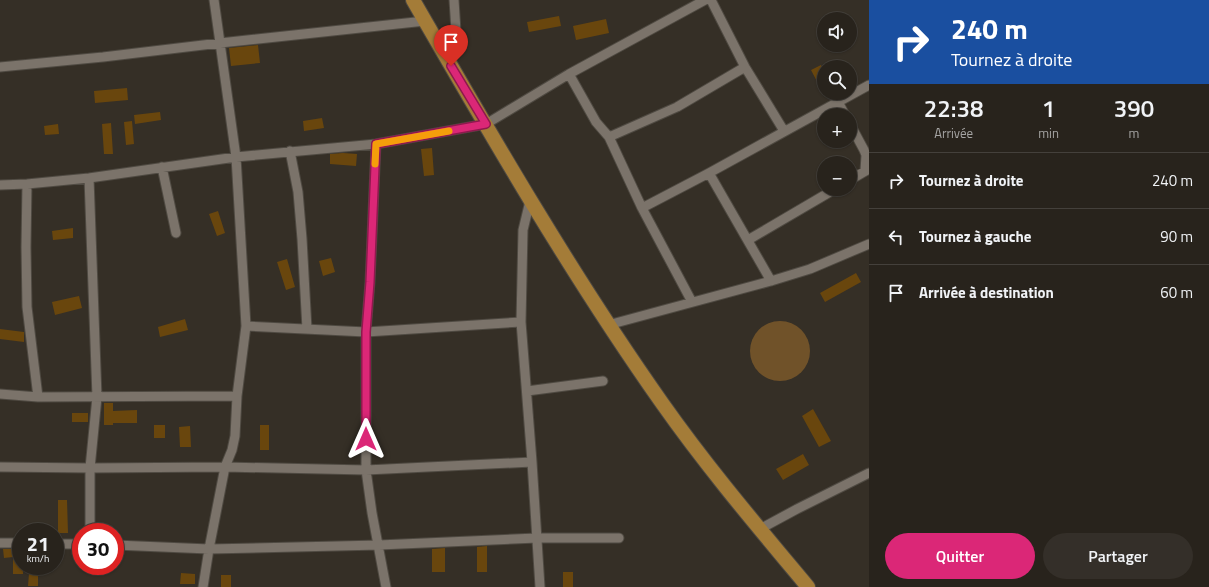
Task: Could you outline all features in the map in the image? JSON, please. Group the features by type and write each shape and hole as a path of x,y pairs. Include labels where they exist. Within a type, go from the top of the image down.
{"main road":[{"path":"413,0 530,201 608,325 687,438 808,587"}],"street":[{"path":"203,587 225,467 232,450 235,436 237,396 246,326 236,157 214,0"},
{"path":"451,66 456,31 454,0"},
{"path":"0,185 89,178 236,157 376,144 486,124 569,74 705,0"},
{"path":"711,0 745,67 784,131"},
{"path":"0,67 425,22"},
{"path":"609,137 677,107 745,67"},
{"path":"569,74 596,122 609,137 642,208 692,302"},
{"path":"642,208 869,85"},
{"path":"838,102 841,108"},
{"path":"857,137 866,155 867,170 857,176"},
{"path":"376,144 370,282 366,332 366,470 372,513 386,587"},
{"path":"290,151 298,192 307,329"},
{"path":"162,167 176,233"},
{"path":"709,172 771,281"},
{"path":"89,178 97,396 90,468 90,523"},
{"path":"27,184 27,307 38,397"},
{"path":"748,240 823,196"},
{"path":"530,201 523,230 521,322 540,587"},
{"path":"608,325 810,269 869,244"},
{"path":"246,326 366,332 521,322"},
{"path":"527,391 603,381"},
{"path":"0,394 38,397 237,396"},
{"path":"0,466 90,468 225,467 366,470 532,462"},
{"path":"760,529 869,473"},
{"path":"124,545 209,549 378,545 537,538 619,538"},
{"path":"0,543 12,543"}],"shaded area":[{"path":"780,321 797,326 805,334 810,351 805,368 797,376 780,381 763,376 755,368 750,351 755,334 763,326"}],"building":[{"path":"559,16 561,26 529,32 527,22"},
{"path":"606,19 609,33 576,40 573,26"},
{"path":"258,45 260,63 231,66 229,48"},
{"path":"817,67 817,82 811,70"},
{"path":"127,88 128,100 95,103 94,91"},
{"path":"160,112 161,120 135,124 134,115"},
{"path":"322,118 324,128 304,131 303,121"},
{"path":"132,121 134,144 126,145 124,122"},
{"path":"111,123 113,154 104,154 102,124"},
{"path":"58,124 59,134 45,135 44,126"},
{"path":"432,148 434,175 424,176 421,149"},
{"path":"330,154 357,154 356,166 330,164"},
{"path":"218,211 225,233 217,236 209,214"},
{"path":"73,228 73,238 53,240 52,231"},
{"path":"331,258 335,272 323,276 319,261"},
{"path":"287,259 295,287 286,290 277,262"},
{"path":"856,273 861,282 825,302 820,293"},
{"path":"79,296 82,308 55,315 52,302"},
{"path":"185,319 188,330 160,337 158,327"},
{"path":"0,329 24,332 24,342 0,339"},
{"path":"104,403 113,403 113,411 137,410 137,423 113,423 113,425 104,425"},
{"path":"813,409 831,441 819,447 802,416"},
{"path":"72,413 88,413 88,422 72,422"},
{"path":"154,425 165,425 165,438 154,438"},
{"path":"260,425 269,425 269,450 260,450"},
{"path":"190,426 191,447 180,447 179,427"},
{"path":"803,454 809,465 783,480 776,469"},
{"path":"58,500 67,500 68,533 64,533 64,523 58,523"},
{"path":"487,546 487,572 477,572 477,547"},
{"path":"445,548 445,572 432,572 432,549"},
{"path":"3,549 12,549 12,557 4,558"},
{"path":"563,572 573,572 573,587 563,587"},
{"path":"181,573 195,574 195,584 180,584"},
{"path":"29,575 38,575 38,586 28,586"},
{"path":"221,575 231,575 231,587 221,587"}],"slow traffic":[{"path":"375,164 376,144 449,131"}],"route":[{"path":"366,439 366,332 370,282 376,144 486,124 451,66"}]}
